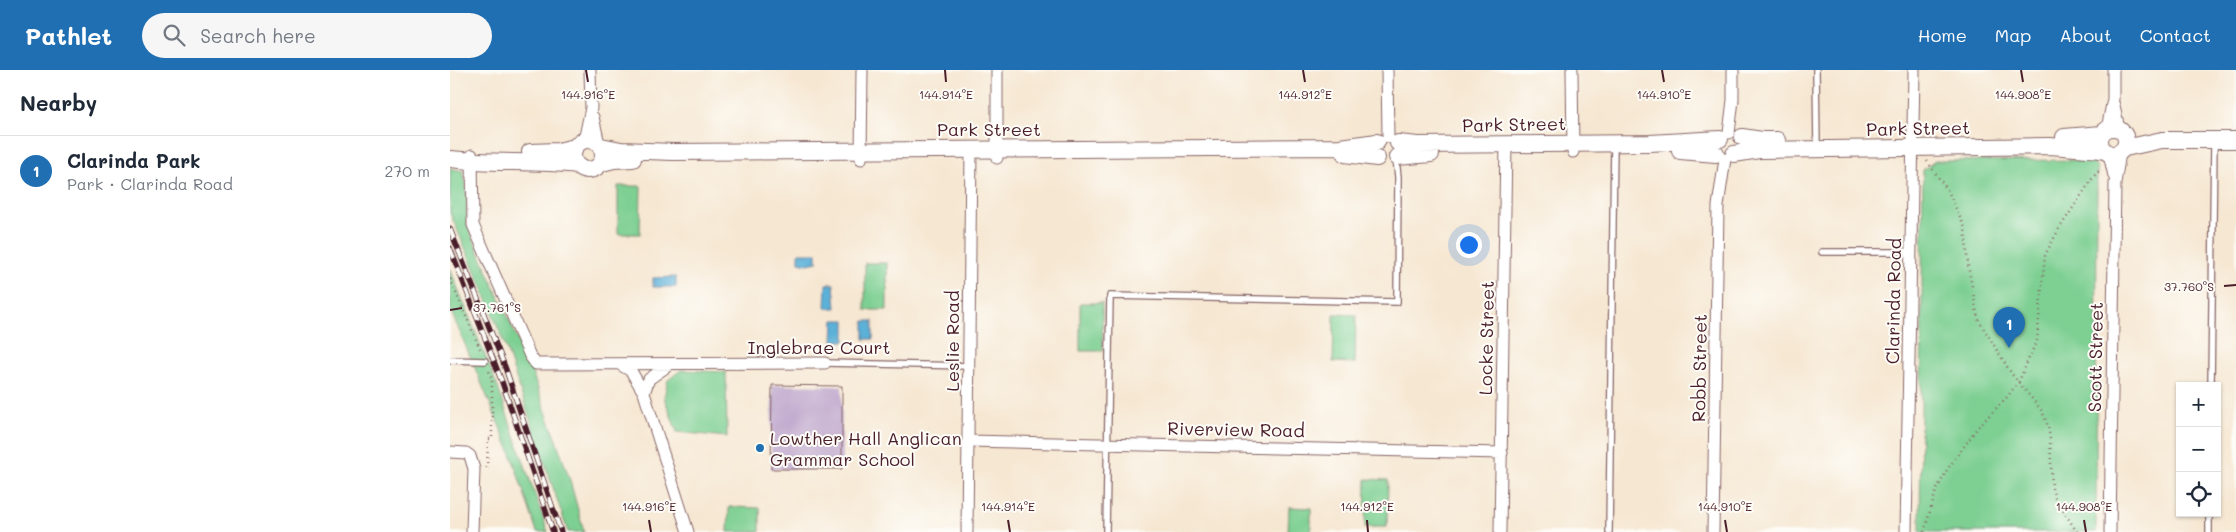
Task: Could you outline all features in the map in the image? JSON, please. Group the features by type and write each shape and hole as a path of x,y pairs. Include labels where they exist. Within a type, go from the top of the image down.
{"street":[{"path":"590,70 590,145"},
{"path":"861,154 862,70"},
{"path":"996,70 997,154"},
{"path":"1387,70 1389,149"},
{"path":"1572,70 1573,148"},
{"name":"Robb Street","path":"1713,532 1718,206 1733,100 1734,70"},
{"name":"Clarinda Road","path":"1906,532 1914,70"},
{"name":"Scott Street","path":"2110,532 2115,183 2113,70"},
{"name":"Park Street","path":"472,158 558,151 590,145 642,152 1347,154 1389,149 1614,147 1687,150 1762,140 1816,144 2058,146 2162,140 2236,140"},
{"path":"590,145 604,154 602,163 590,171 580,169 573,156 590,145"},
{"name":"Locke Street","path":"1500,532 1506,149"},
{"name":"Park Street","path":"602,163 630,159 861,154"},
{"name":"Leslie Road","path":"967,532 971,154"},
{"name":"Park Street","path":"450,157 577,165"},
{"name":"Inglebrae Court","path":"472,158 473,225 530,356 536,364 825,363"},
{"path":"619,364 631,371 644,393 688,532"},
{"path":"644,393 650,379 669,365"},
{"name":"Riverview Road","path":"969,441 1502,453"},
{"path":"450,452 466,453 470,456 474,469 472,532"}],"lane":[{"path":"1816,70 1816,144"},
{"path":"2211,382 2214,140"},
{"path":"1609,532 1614,147"},
{"path":"1106,532 1110,296 1397,302 1398,177 1389,149"},
{"path":"1822,252 1911,252"},
{"path":"450,360 485,361"},
{"name":"Inglebrae Court","path":"825,363 970,366"},
{"path":"2209,517 2209,532"}],"path":[{"path":"1924,532 1936,491 1948,470 1978,427 2008,397 2019,381 2037,340 2044,265 2049,246 2094,176 2098,172 2104,171 2104,165 2113,144"},
{"path":"1926,160 1948,191 1965,228 1968,265 1978,319 2011,373 2042,411 2048,426 2050,439 2052,488 2055,498 2077,532"}],"green space":[{"path":"2090,160 2097,168 2096,532 1920,532 1923,170 1935,161"},
{"path":"450,168 463,171 466,183 467,225 532,372 569,477 584,532 568,532 506,348 450,213"},
{"path":"618,186 641,186 640,234 618,234"},
{"path":"865,263 887,263 887,310 865,310"},
{"path":"450,269 497,385 548,532 537,532 510,451 450,309"},
{"path":"1080,303 1102,303 1103,351 1080,351"},
{"path":"1334,314 1356,315 1355,363 1333,362"},
{"path":"681,370 726,372 727,437 677,432 664,397 668,380"},
{"path":"1366,479 1388,480 1387,527 1365,527"},
{"path":"729,507 760,508 760,532 728,532"},
{"path":"1289,507 1311,508 1311,532 1288,532"}],"water":[{"path":"799,253 817,253 817,262 808,264 799,262"},
{"path":"676,277 676,287 653,287 653,278"},
{"path":"826,284 834,284 836,308 825,308"},
{"path":"834,320 845,320 845,341 833,341"},
{"path":"864,321 873,321 873,339 864,339"}],"building":[{"path":"772,385 842,386 842,469 771,469"}],"railway":[{"path":"450,229 505,367 561,532"},
{"path":"450,248 502,382 553,532"}],"place":[{"name":"Clarinda Park","path":"2009,348"},
{"name":"Lowther Hall Anglican Grammar School","path":"760,448"}]}
